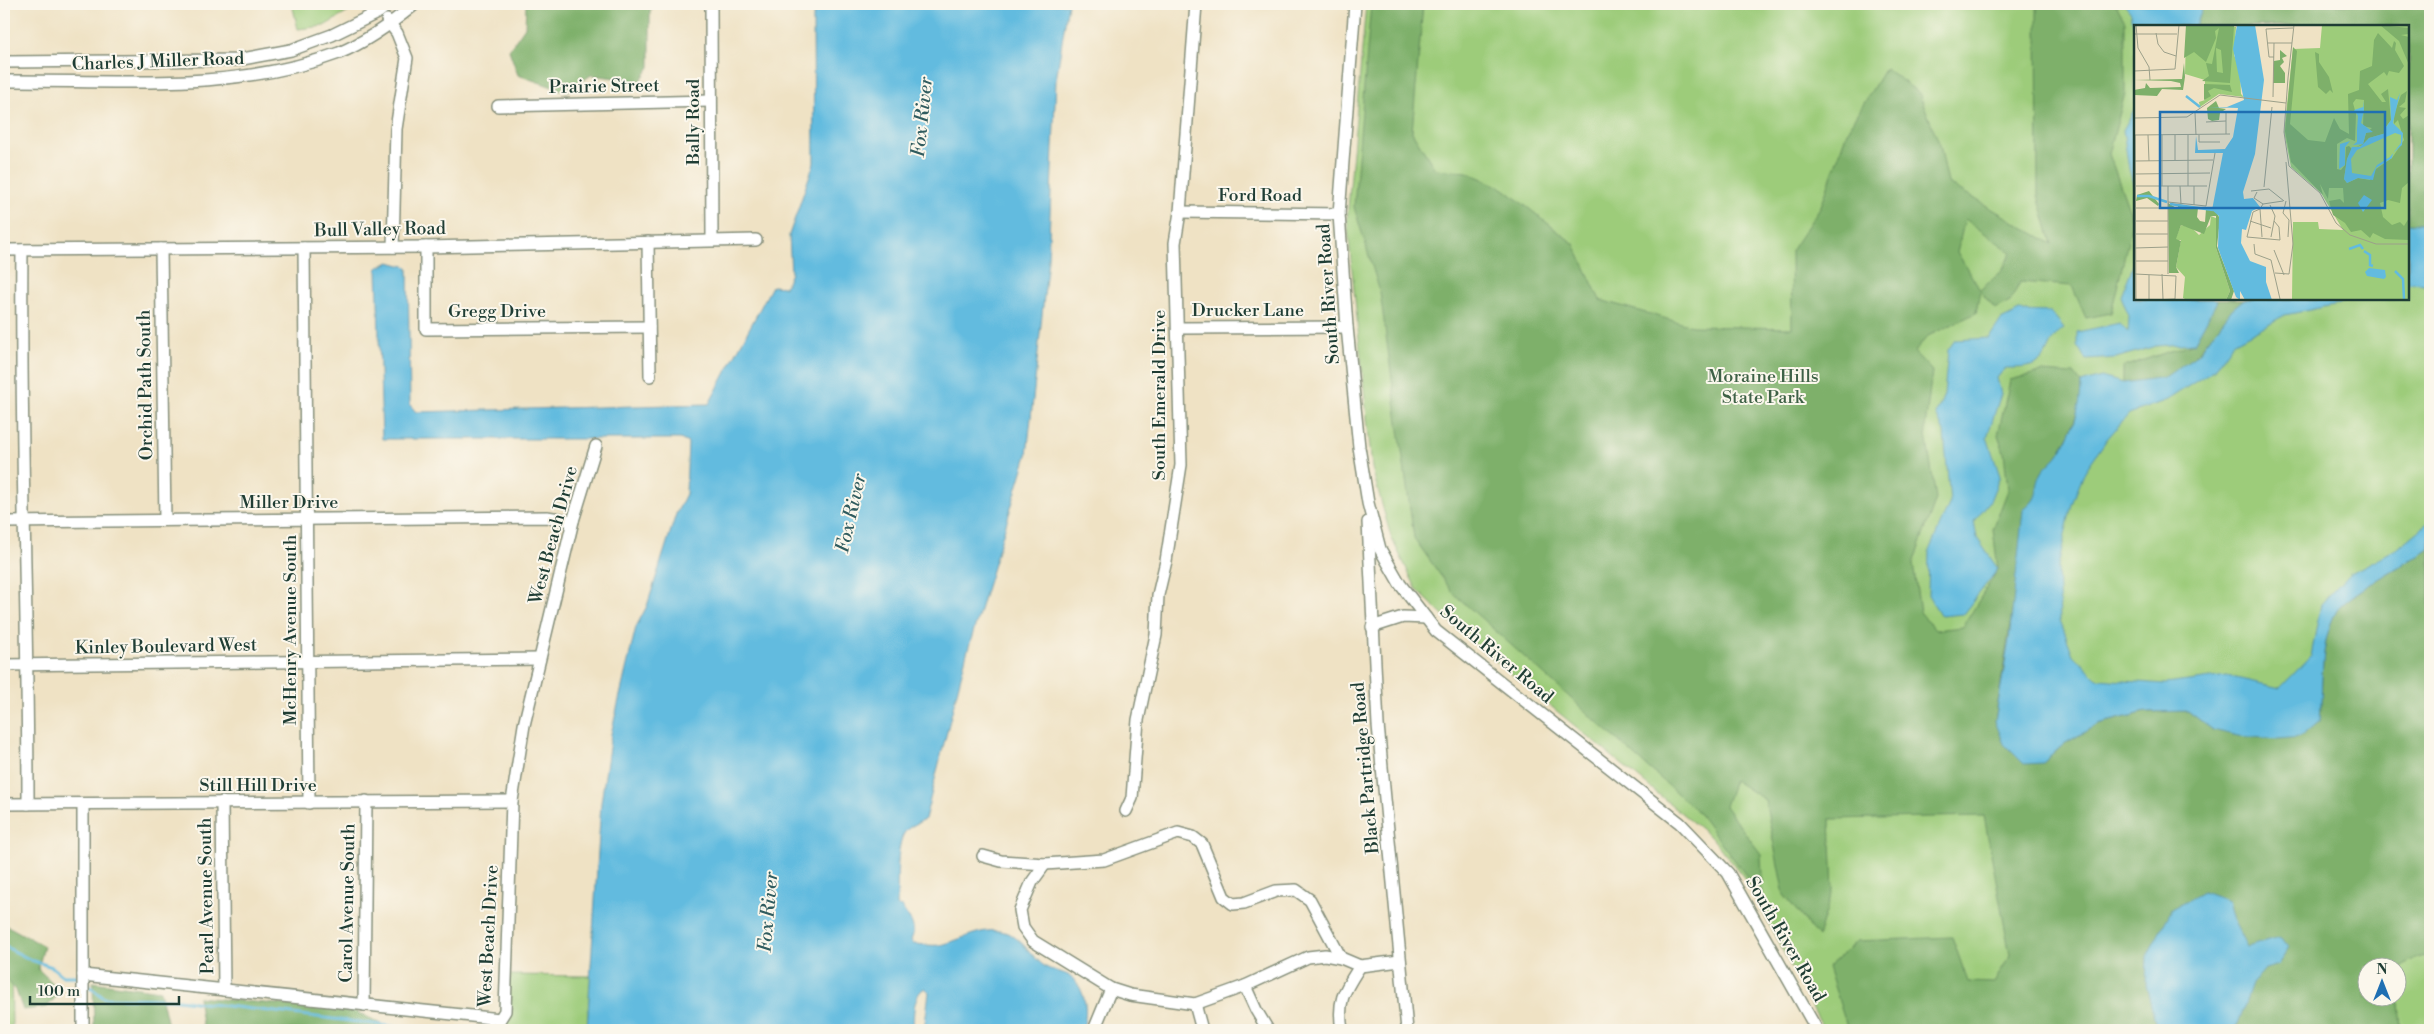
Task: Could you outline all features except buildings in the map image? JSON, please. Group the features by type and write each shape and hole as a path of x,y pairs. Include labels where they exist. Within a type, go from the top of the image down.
{"street":[{"name":"Charles J Miller Road","path":"4,62 237,60 291,50 332,35 379,12 389,4"},
{"name":"Charles J Miller Road","path":"4,81 238,78 288,68 340,52 391,24 415,4"},
{"name":"Bally Road","path":"710,4 712,240"},
{"name":"South Emerald Drive","path":"1126,811 1132,798 1138,720 1156,635 1158,595 1166,561 1181,465 1175,243 1180,212 1196,4"},
{"name":"South River Road","path":"1356,4 1339,214 1347,327 1368,503 1380,549 1400,584 1436,630 1680,824 1728,873 1816,1030"},
{"path":"379,12 397,32 407,58 396,129 393,247"},
{"name":"Prairie Street","path":"498,106 710,101"},
{"name":"Ford Road","path":"1180,212 1339,214"},
{"name":"Bull Valley Road","path":"4,250 426,247 756,240"},
{"path":"648,242 650,376"},
{"name":"Gregg Drive","path":"426,247 426,329 649,327"},
{"name":"McHenry Avenue South","path":"304,248 309,803"},
{"name":"Orchid Path South","path":"161,249 165,520"},
{"path":"22,250 24,521 29,665 28,804"},
{"name":"Drucker Lane","path":"1178,328 1347,327"},
{"name":"West Beach Drive","path":"83,975 497,1020 503,1016 506,1011 512,801 524,725 573,521 596,446"},
{"name":"Black Partridge Road","path":"1368,503 1372,627 1378,725 1407,1030"},
{"name":"Miller Drive","path":"4,522 547,517 573,521"},
{"path":"1372,627 1403,617 1426,618"},
{"name":"Kinley Boulevard West","path":"4,666 539,659"},
{"name":"Still Hill Drive","path":"4,804 512,801"},
{"name":"Pearl Avenue South","path":"222,802 224,990"},
{"name":"Carol Avenue South","path":"364,1005 366,802"},
{"path":"82,805 84,1030"},
{"path":"983,856 1001,862 1045,864 1104,860 1178,832 1193,837 1202,844 1224,897 1233,904 1244,903 1276,890 1296,890 1310,900 1341,958"},
{"path":"1045,864 1032,882 1020,910 1023,927 1033,941 1111,989 1130,995 1195,1004 1245,986 1308,957 1325,956 1341,958 1360,966 1400,961"},
{"path":"1342,1030 1339,1011 1342,993 1360,966"},
{"path":"1245,986 1268,1030"},
{"path":"1094,1030 1111,989"},
{"path":"1195,1004 1202,1030"}],"green space":[{"path":"292,4 362,4 324,26 298,29"},
{"path":"526,4 659,4 650,10 650,67 640,81 591,75 567,92 518,75 509,50 525,27"},
{"name":"Moraine Hills State Park","path":"1366,4 2430,4 2430,1030 1824,1030 1746,880 1713,839 1464,635 1417,590 1391,537 1372,468 1347,220"},
{"path":"1371,4 1423,4 1412,132 1435,169 1467,172 1504,189 1574,244 1600,300 1692,326 1792,328 1791,251 1821,206 1847,132 1885,68 1919,93 1940,145 1948,183 2052,244 2038,195 2037,4 2116,4 2125,22 2125,93 2109,154 2133,221 2111,313 2086,318 2072,286 2020,282 2010,302 1995,309 1980,291 1976,313 1928,336 1914,352 1932,371 1925,428 1936,499 1913,564 1920,612 1935,630 1963,627 1998,569 1993,529 2008,490 2004,452 1998,435 2010,380 2041,372 2074,374 2081,383 2081,402 2070,433 2058,455 2042,472 2015,594 1995,721 2043,763 2064,744 2098,724 2146,712 2188,711 2213,730 2320,721 2324,651 2336,612 2342,605 2365,588 2430,548 2430,955 2417,958 2406,965 2406,956 2356,956 2356,1006 2399,1006 2401,1030 1848,1030 1828,967 1857,941 1952,937 1968,982 1994,983 2010,955 1984,816 1830,819 1833,890 1818,937 1784,895 1765,800 1734,780 1725,806 1761,854 1763,898 1699,813 1453,593 1414,538 1380,292 1354,207","holes":["1965,219 2011,252 2002,271 1980,290 1957,252"]},
{"path":"2204,4 2430,4 2430,174 2423,191 2430,199 2430,225 2409,223 2409,25 2196,25"},
{"path":"2216,300 2243,300 2198,352 2178,370 2161,379 2123,383 2123,367 2194,343"},
{"path":"4,924 44,946 38,969 61,991 47,1007 23,1010 17,993 4,975"},
{"path":"4,955 11,955 12,1030 4,1030"},
{"path":"507,975 591,976 587,1030 504,1030"},
{"path":"93,982 160,991 169,1030 94,1030"},
{"path":"198,997 355,1011 394,1030 203,1030"}],"water":[{"name":"Fox River","path":"820,4 1068,4 1056,80 1048,259 1027,455 966,656 925,819 909,828 902,838 898,857 897,906 902,907 913,926 911,940 913,944 940,945 985,931 999,931 1018,940 1043,965 1068,975 1079,986 1085,1008 1082,1030 924,1030 929,992 925,988 921,991 916,1001 913,1030 587,1030 601,803 611,734 636,627 647,606 676,514 686,494 688,443 680,439 382,439 377,268 389,262 408,267 410,405 416,412 709,404 772,286 785,287 791,273 789,235 814,163 813,17"},
{"path":"2124,4 2204,4 2196,25 2134,25 2134,28 2131,13"},
{"path":"2134,110 2134,187 2129,169 2123,130"},
{"path":"2430,174 2430,199 2422,191"},
{"path":"2409,223 2430,225 2430,279 2425,284 2409,283"},
{"path":"2134,263 2134,300 2217,300 2194,343 2156,346 2116,358 2086,360 2077,345 2077,332 2120,323 2128,332 2129,316 2121,296"},
{"path":"2243,300 2347,300 2339,304 2285,315 2233,343 2215,369 2167,400 2129,414 2107,439 2085,471 2072,504 2058,566 2060,620 2073,655 2098,679 2165,684 2227,676 2280,688 2311,656 2321,604 2349,574 2396,549 2430,521 2430,548 2365,588 2342,605 2336,612 2324,651 2320,721 2301,737 2278,739 2238,736 2213,730 2188,711 2146,712 2098,724 2064,744 2043,763 2024,764 2004,744 1995,721 2009,640 2023,510 2033,501 2041,474 2057,456 2068,437 2078,411 2081,383 2101,377 2123,383 2165,377 2198,354 2232,309"},
{"path":"2019,311 2051,312 2064,328 2054,338 2042,360 2038,363 2027,367 2005,368 1997,378 2001,394 1987,437 2000,476 1990,501 1974,521 1977,538 1998,569 1963,614 1941,616 1928,595 1929,551 1950,502 1944,432 1936,414 1944,395 1948,350 1955,340 1989,338 2001,320"},
{"path":"2203,892 2228,901 2233,920 2247,947 2279,938 2290,946 2279,965 2265,969 2252,984 2236,1030 2157,1030 2146,985 2147,956 2172,909"}],"waterway":[{"path":"4,946 31,960 52,967 63,976 76,976 79,978"},
{"path":"86,984 104,998 170,999 422,1030"}]}
